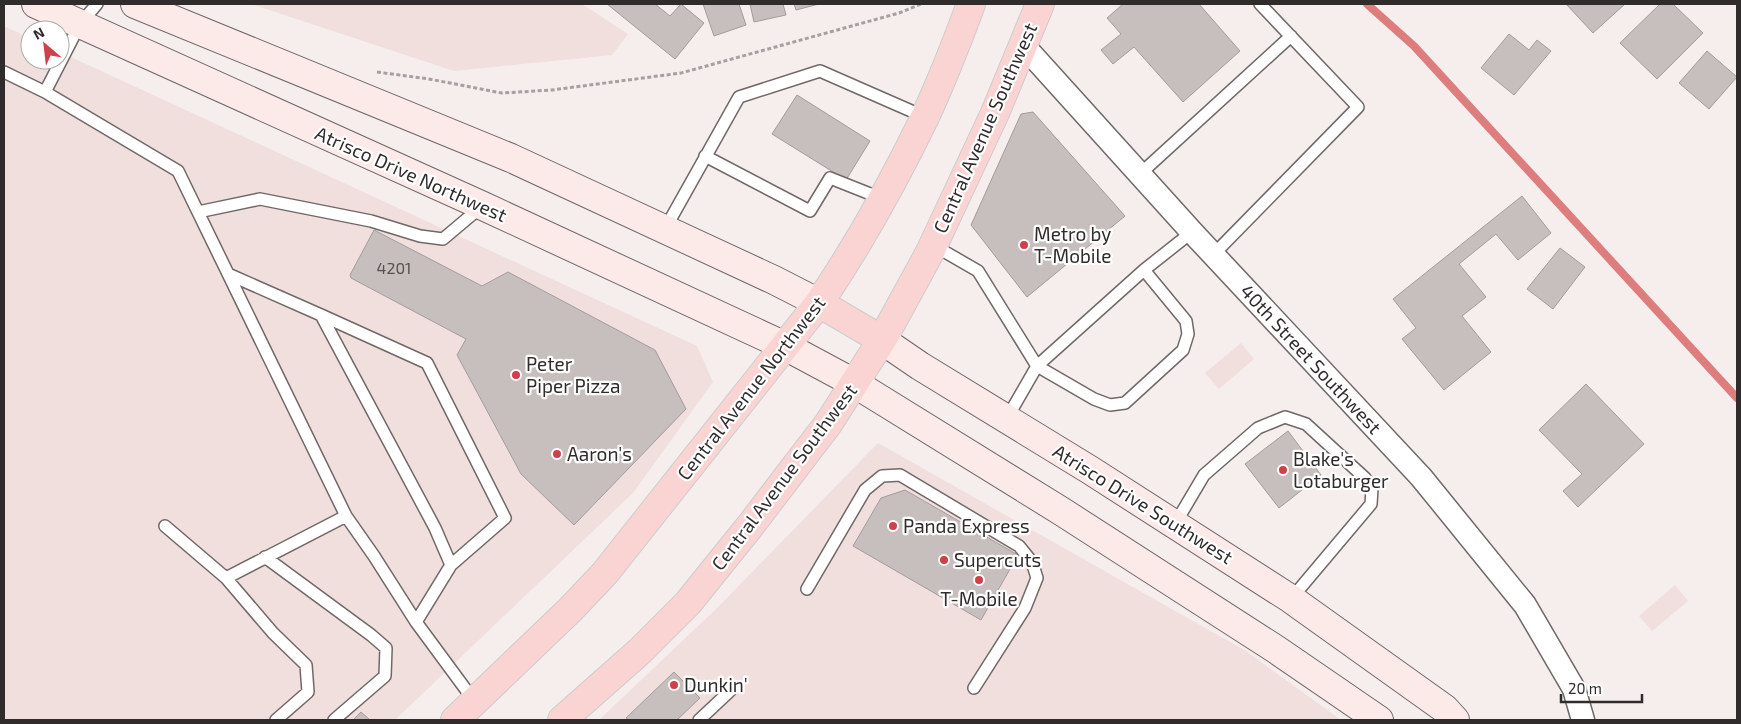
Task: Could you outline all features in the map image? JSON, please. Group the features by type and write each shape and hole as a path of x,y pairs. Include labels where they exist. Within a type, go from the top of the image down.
{"main road":[{"name":"Atrisco Drive Northwest","path":"36,4 88,14 483,206 785,346"},
{"path":"136,4 512,158 819,303"},
{"name":"Central Avenue Northwest","path":"455,720 570,610 605,573 819,303 849,259 925,118 971,4"},
{"name":"Central Avenue Southwest","path":"562,720 640,651 688,603 828,424 882,340 933,245 995,112 1040,4"},
{"name":"Atrisco Drive Southwest","path":"819,303 1007,418 1291,599 1445,710 1455,720"},
{"path":"785,346 854,383 1060,511 1277,650 1379,720"}],"street":[{"name":"40th Street Southwest","path":"1023,45 1213,255 1421,476 1525,605 1574,689 1583,720"}],"lane":[{"path":"1213,255 1358,107 1260,4"},
{"path":"45,92 88,14"},
{"path":"1140,174 1291,36"},
{"path":"665,229 738,97 820,71 925,118"},
{"path":"4,72 45,92 178,171 346,516 416,622 475,702"},
{"path":"704,156 810,211 830,178 883,199"},
{"path":"198,212 260,199 371,221 420,236 443,239 483,206"},
{"path":"1007,418 1037,366 1144,270 1192,232"},
{"path":"933,245 978,271 1037,366 1094,399 1110,405 1125,403 1183,350 1188,334 1186,321 1144,270"},
{"path":"228,274 427,363 505,518 451,564 416,622"},
{"path":"321,315 435,528 451,564"},
{"path":"1175,524 1204,475 1258,428 1285,417 1306,424 1365,478 1372,489 1371,504 1291,599"},
{"path":"807,589 865,490 882,476 900,475 909,480 1019,546 1032,562 1037,578 1025,608 974,688"},
{"path":"226,578 346,516"},
{"path":"165,526 226,578 273,633 306,665 308,692 276,720"},
{"path":"265,557 386,648 385,676 334,720"},
{"path":"699,720 731,690"}],"path":[{"path":"374,71 430,79 502,93 552,90 681,73 899,13 921,4"}],"shaded area":[{"path":"251,4 582,4 628,34 612,55 454,71"},
{"path":"4,26 20,33 20,70 70,70 70,57 697,346 713,382 633,493 395,720 4,720"},
{"path":"1241,343 1254,359 1219,389 1205,373"},
{"path":"878,443 1246,651 1341,720 599,720 717,608"},
{"path":"1675,585 1688,601 1652,631 1639,616"}],"building":[{"path":"607,4 655,4 670,16 681,4 704,23 675,59"},
{"path":"703,4 739,4 746,25 714,36"},
{"path":"750,4 783,4 786,15 754,22"},
{"path":"794,4 819,4 796,10"},
{"path":"1123,4 1199,4 1240,51 1183,102 1134,47 1113,64 1101,50 1121,34 1107,18"},
{"path":"1566,4 1625,4 1593,33"},
{"path":"1660,4 1673,4 1703,33 1657,79 1620,43"},
{"path":"1509,34 1529,50 1537,40 1551,51 1514,95 1481,68"},
{"path":"1707,51 1737,77 1709,109 1679,83"},
{"path":"797,95 870,141 846,180 772,134"},
{"path":"1033,112 1125,216 1027,297 971,225 1021,114"},
{"path":"1522,196 1551,233 1518,260 1496,234 1459,264 1486,297 1462,316 1491,352 1444,390 1402,339 1416,328 1393,299"},
{"path":"374,230 482,286 508,272 655,350 686,409 574,525 521,474 457,355 466,339 351,278 350,275"},
{"path":"1560,248 1585,267 1553,309 1527,289"},
{"path":"1586,384 1644,444 1578,507 1563,491 1582,474 1539,430"},
{"name":"Blake's Lotaburger","path":"1288,431 1321,475 1279,508 1245,464"},
{"path":"905,490 1018,555 981,620 853,546 881,498"},
{"name":"Dunkin'","path":"674,672 700,698 677,720 629,720 626,718"},
{"path":"361,712 370,720 353,720"}],"waterway":[{"path":"1367,4 1414,46 1737,398"}],"place":[{"name":"Metro by T-Mobile","path":"1024,245"},
{"name":"Peter Piper Pizza","path":"516,375"},
{"name":"Aaron's","path":"557,454"},
{"name":"Blake's Lotaburger","path":"1283,470"},
{"name":"Panda Express","path":"893,526"},
{"name":"Supercuts","path":"944,560"},
{"name":"T-Mobile","path":"979,580"},
{"name":"Dunkin'","path":"674,685"}]}
